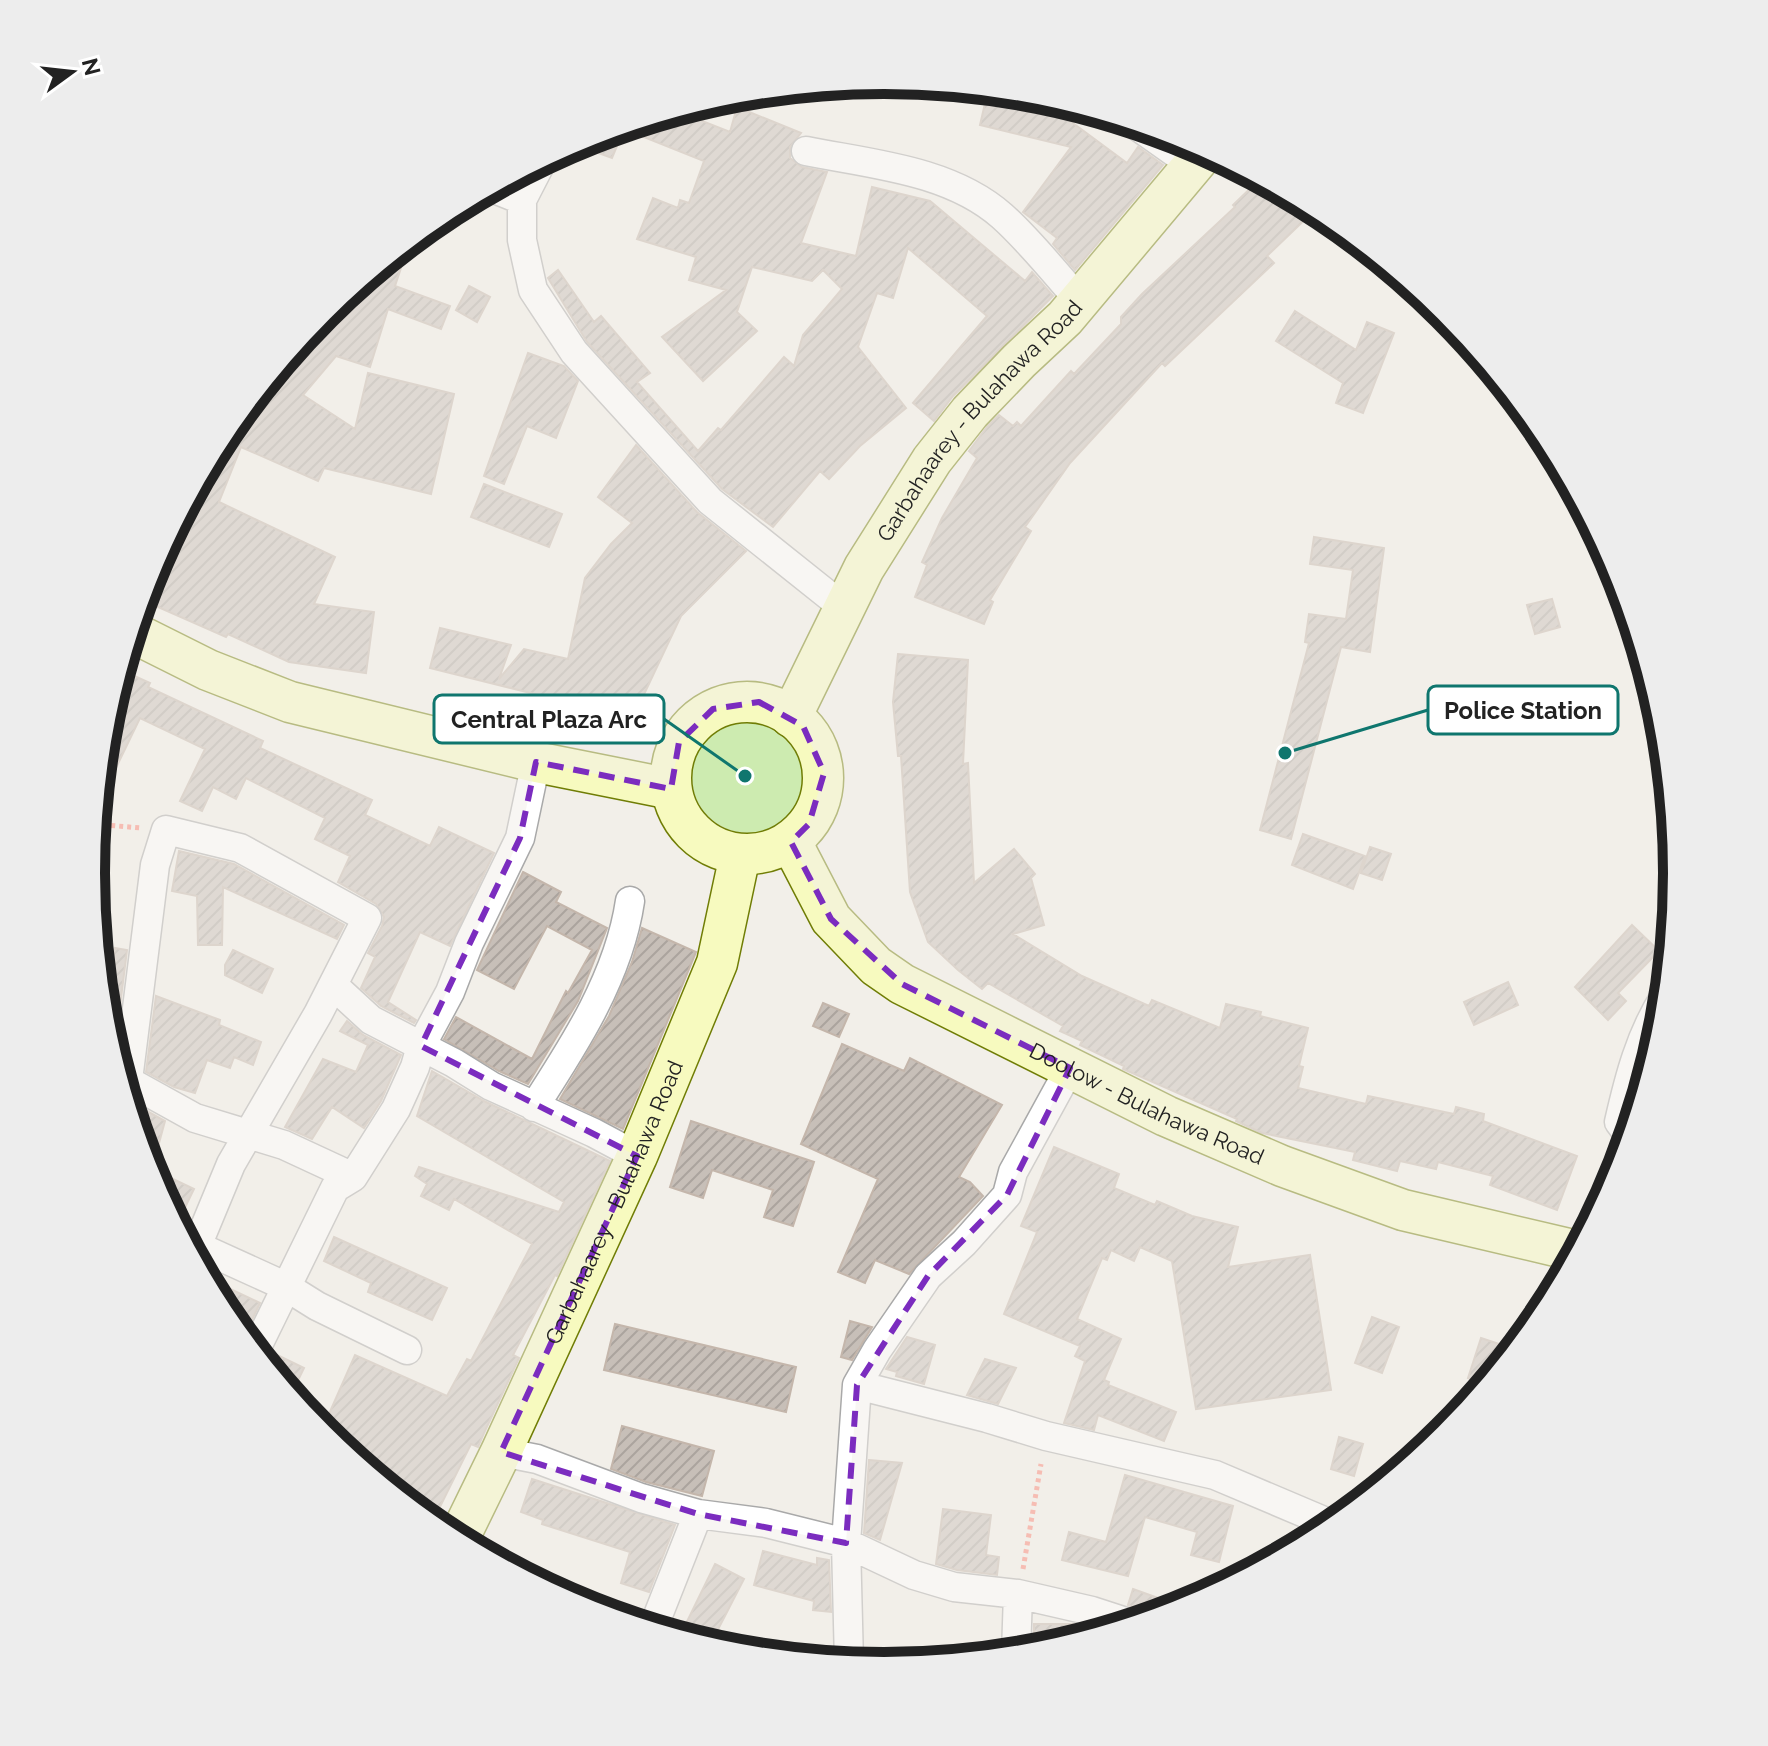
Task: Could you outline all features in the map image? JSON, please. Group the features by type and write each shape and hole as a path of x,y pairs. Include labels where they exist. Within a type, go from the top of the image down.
{"main road":[{"name":"Garbahaarey - Bulahawa Road","path":"791,717 843,607 871,556 932,460 970,412 1080,301 1198,160"},
{"path":"142,637 208,670 290,702 536,762 671,789"},
{"path":"735,702 759,702 791,717 803,726 817,748 824,773 821,800 809,824 791,842 766,853 740,855 715,848 693,833 678,812 671,789 671,765 679,742 693,723 713,709 735,702"},
{"name":"Doolow - Bulahawa Road","path":"791,842 831,919 876,966 902,984 1166,1116 1282,1166 1403,1210 1567,1249"},
{"name":"Garbahaarey - Bulahawa Road","path":"463,1529 637,1156 717,963 740,855"}],"street":[{"path":"806,151 924,175 969,194 1001,214 1080,301"},
{"path":"534,177 522,200 522,240 533,290 574,352 710,501 843,607"},
{"path":"504,193 522,200"},
{"path":"260,1339 335,1188 353,1177 396,1109 421,1046 450,992 469,943 520,838 536,762"},
{"path":"128,1056 155,865 166,830 240,848 367,918 333,985 231,1164 197,1240"},
{"path":"534,1107 573,1047 603,988 627,921 630,901"},
{"path":"333,985 371,1020 534,1107 637,1156"},
{"path":"1621,1125 1619,1122 1631,1069 1644,1043"},
{"path":"849,1651 846,1543 857,1385 928,1276 964,1243 1007,1195 1013,1172 1070,1068"},
{"path":"135,1087 195,1118 284,1145 353,1177"},
{"path":"204,1252 285,1286 317,1306 407,1350"},
{"path":"857,1385 1046,1436 1215,1475 1313,1524"},
{"path":"501,1452 537,1459 641,1498 698,1514 766,1523 846,1543 914,1575 954,1587 1018,1594 1112,1617"},
{"path":"657,1618 698,1514"},
{"path":"1016,1640 1018,1594"}],"path":[{"path":"107,825 166,830"},
{"path":"1018,1594 1046,1436"}],"highlighted area":[{"path":"759,702 803,726 824,773 809,824 791,842 831,919 902,984 1070,1068 1007,1195 928,1276 857,1385 846,1543 698,1514 501,1452 637,1156 421,1046 520,838 536,762 671,789 679,742 713,709"}],"green space":[{"path":"748,721 769,725 788,737 800,756 804,777 800,798 788,817 769,829 748,833 727,829 708,817 696,798 692,777 696,756 708,737 727,725"}],"building":[{"path":"986,101 1012,105 1066,118 1127,163 1138,147 1163,165 1075,270 1053,244 1057,238 1023,212 1071,147 980,125"},
{"path":"739,108 801,133 790,147 790,158 802,167 827,172 801,243 856,256 872,187 930,201 1025,281 1032,272 1053,296 953,396 934,421 913,403 987,316 908,248 893,298 877,293 858,347 906,408 860,446 829,479 820,471 773,527 722,489 587,342 548,278 558,270 594,322 601,316 650,373 637,382 698,451 718,428 721,430 784,357 794,366 803,335 842,289 823,270 812,281 752,267 737,312 757,331 703,381 662,337 726,290 689,280 696,257 637,239 653,198 678,208 680,200 689,203 704,161 637,134 695,118 730,132"},
{"path":"619,141 612,158 592,151"},
{"path":"1252,186 1306,218 1267,256 1274,263 1165,366 1162,363 1070,463 1025,527 1031,531 990,600 993,602 984,624 915,597 927,565 922,562 942,518 977,458 969,451 987,427 999,415 1013,426 1017,422 1021,426 1071,371 1074,374 1121,324 1121,317 1142,294 1235,207 1233,205"},
{"path":"404,260 395,286 450,306 441,329 388,309 370,367 336,356 303,395 355,429 368,373 454,394 431,494 324,468 318,481 241,447 219,502 335,557 314,604 374,612 366,673 289,662 228,634 226,637 153,605 185,528 236,440 298,359 370,287"},
{"path":"469,286 490,297 477,322 456,310"},
{"path":"1295,311 1356,350 1367,322 1394,333 1363,413 1336,403 1343,383 1276,341"},
{"path":"528,353 564,366 578,381 556,438 527,426 504,484 484,476"},
{"path":"636,445 697,512 746,551 681,616 631,722 619,716 430,668 440,628 511,645 499,679 524,649 568,659 585,578 632,523 598,497"},
{"path":"484,484 562,514 549,547 471,517"},
{"path":"1314,537 1384,548 1370,652 1341,647 1291,839 1260,830 1309,643 1305,642 1309,614 1346,619 1353,570 1310,564"},
{"path":"1552,599 1560,627 1535,634 1527,605"},
{"path":"898,654 968,660 963,764 968,763 974,883 1014,849 1035,874 1031,878 1044,925 1013,934 1082,976 1149,1006 1152,1000 1220,1028 1226,1004 1308,1028 1299,1066 1303,1067 1298,1088 1366,1104 1368,1096 1454,1114 1456,1107 1484,1114 1483,1121 1577,1156 1557,1210 1490,1185 1493,1176 1438,1162 1436,1169 1400,1161 1397,1171 1353,1160 1355,1152 1262,1133 1123,1069 1124,1066 1080,1045 1082,1041 1060,1031 1063,1026 988,983 982,989 958,970 928,942 910,892 901,756 898,756 893,702"},
{"path":"131,675 150,683 148,687 263,741 260,748 372,800 365,815 430,846 439,827 494,853 450,946 420,932 388,1002 416,1020 414,1023 381,1006 361,988 375,957 368,953 384,917 376,904 338,882 350,856 315,839 325,818 246,778 236,799 213,787 202,811 180,801 205,749 140,718 111,777"},
{"path":"1303,834 1365,856 1353,889 1292,865"},
{"path":"1370,847 1391,854 1382,880 1361,873"},
{"path":"179,851 234,864 344,925 337,939 223,887 222,945 198,945 197,896 172,891"},
{"path":"523,872 561,892 556,902 607,928 578,1001 528,1084 444,1039 456,1017 532,1059 566,991 568,993 592,950 547,926 514,989 477,970"},
{"path":"1632,925 1658,950 1618,993 1626,1001 1608,1020 1575,987"},
{"path":"642,928 696,952 623,1129 560,1099 609,1016 632,962"},
{"path":"115,948 127,950 119,1017 112,975"},
{"path":"233,950 273,969 262,993 225,975 225,965"},
{"path":"1508,982 1518,1005 1474,1025 1464,1002"},
{"path":"156,996 220,1020 219,1025 261,1042 253,1065 234,1057 230,1068 207,1060 195,1093 174,1087 146,1072"},
{"path":"823,1003 849,1014 839,1037 813,1026"},
{"path":"347,1021 363,1035 401,1055 381,1101 364,1128 332,1107 312,1139 285,1127 323,1059 356,1072 368,1045 340,1031"},
{"path":"842,1044 904,1071 910,1058 1002,1105 959,1177 970,1182 983,1196 909,1274 875,1260 865,1283 838,1272 878,1179 801,1144"},
{"path":"432,1071 484,1101 610,1161 557,1276 513,1355 519,1358 478,1447 471,1444 438,1511 370,1459 327,1418 355,1355 447,1396 467,1359 471,1361 532,1244 454,1199 449,1210 421,1196 427,1184 415,1176 419,1167 559,1212 564,1202 417,1116"},
{"path":"142,1108 165,1121 157,1152"},
{"path":"691,1121 814,1162 793,1226 764,1217 773,1190 712,1170 703,1198 670,1187"},
{"path":"1054,1147 1119,1174 1114,1188 1155,1205 1157,1201 1192,1216 1238,1227 1228,1267 1310,1255 1331,1390 1196,1409 1172,1261 1140,1247 1134,1261 1111,1250 1107,1260 1102,1258 1077,1319 1121,1339 1104,1380 1109,1382 1108,1385 1176,1412 1164,1441 1098,1415 1094,1430 1064,1423 1085,1361 1075,1356 1080,1346 1004,1314 1037,1232 1021,1226"},
{"path":"166,1176 194,1189 183,1213"},
{"path":"334,1237 447,1288 432,1320 368,1292 371,1283 324,1261"},
{"path":"224,1286 260,1303 250,1324 236,1306"},
{"path":"1372,1317 1399,1327 1382,1373 1355,1363"},
{"path":"850,1321 872,1327 852,1360 841,1357"},
{"path":"615,1324 796,1367 786,1412 604,1370"},
{"path":"907,1337 935,1345 924,1384 896,1376 897,1372 886,1369"},
{"path":"1481,1338 1503,1345 1475,1380 1468,1378"},
{"path":"272,1355 304,1368 296,1385"},
{"path":"985,1359 1016,1368 998,1404 967,1395"},
{"path":"622,1426 714,1451 702,1496 646,1482 611,1469"},
{"path":"1339,1437 1363,1444 1354,1476 1331,1469"},
{"path":"869,1460 902,1463 880,1540 864,1533"},
{"path":"1125,1475 1233,1506 1219,1562 1191,1555 1197,1532 1145,1517 1128,1576 1062,1560 1069,1532 1106,1542"},
{"path":"532,1479 675,1525 649,1592 621,1583 630,1552 542,1524 543,1520 521,1512"},
{"path":"943,1509 991,1515 986,1555 999,1557 997,1575 936,1564"},
{"path":"763,1551 817,1565 817,1558 829,1560 831,1612 813,1610 814,1601 754,1585"},
{"path":"715,1564 744,1579 716,1633 685,1626"},
{"path":"1133,1589 1163,1600 1138,1610 1128,1605"},
{"path":"1034,1624 1081,1626 1036,1637"}],"place":[{"name":"Police Station","path":"1285,753"},
{"name":"Central Plaza Arc","path":"745,776"}]}
